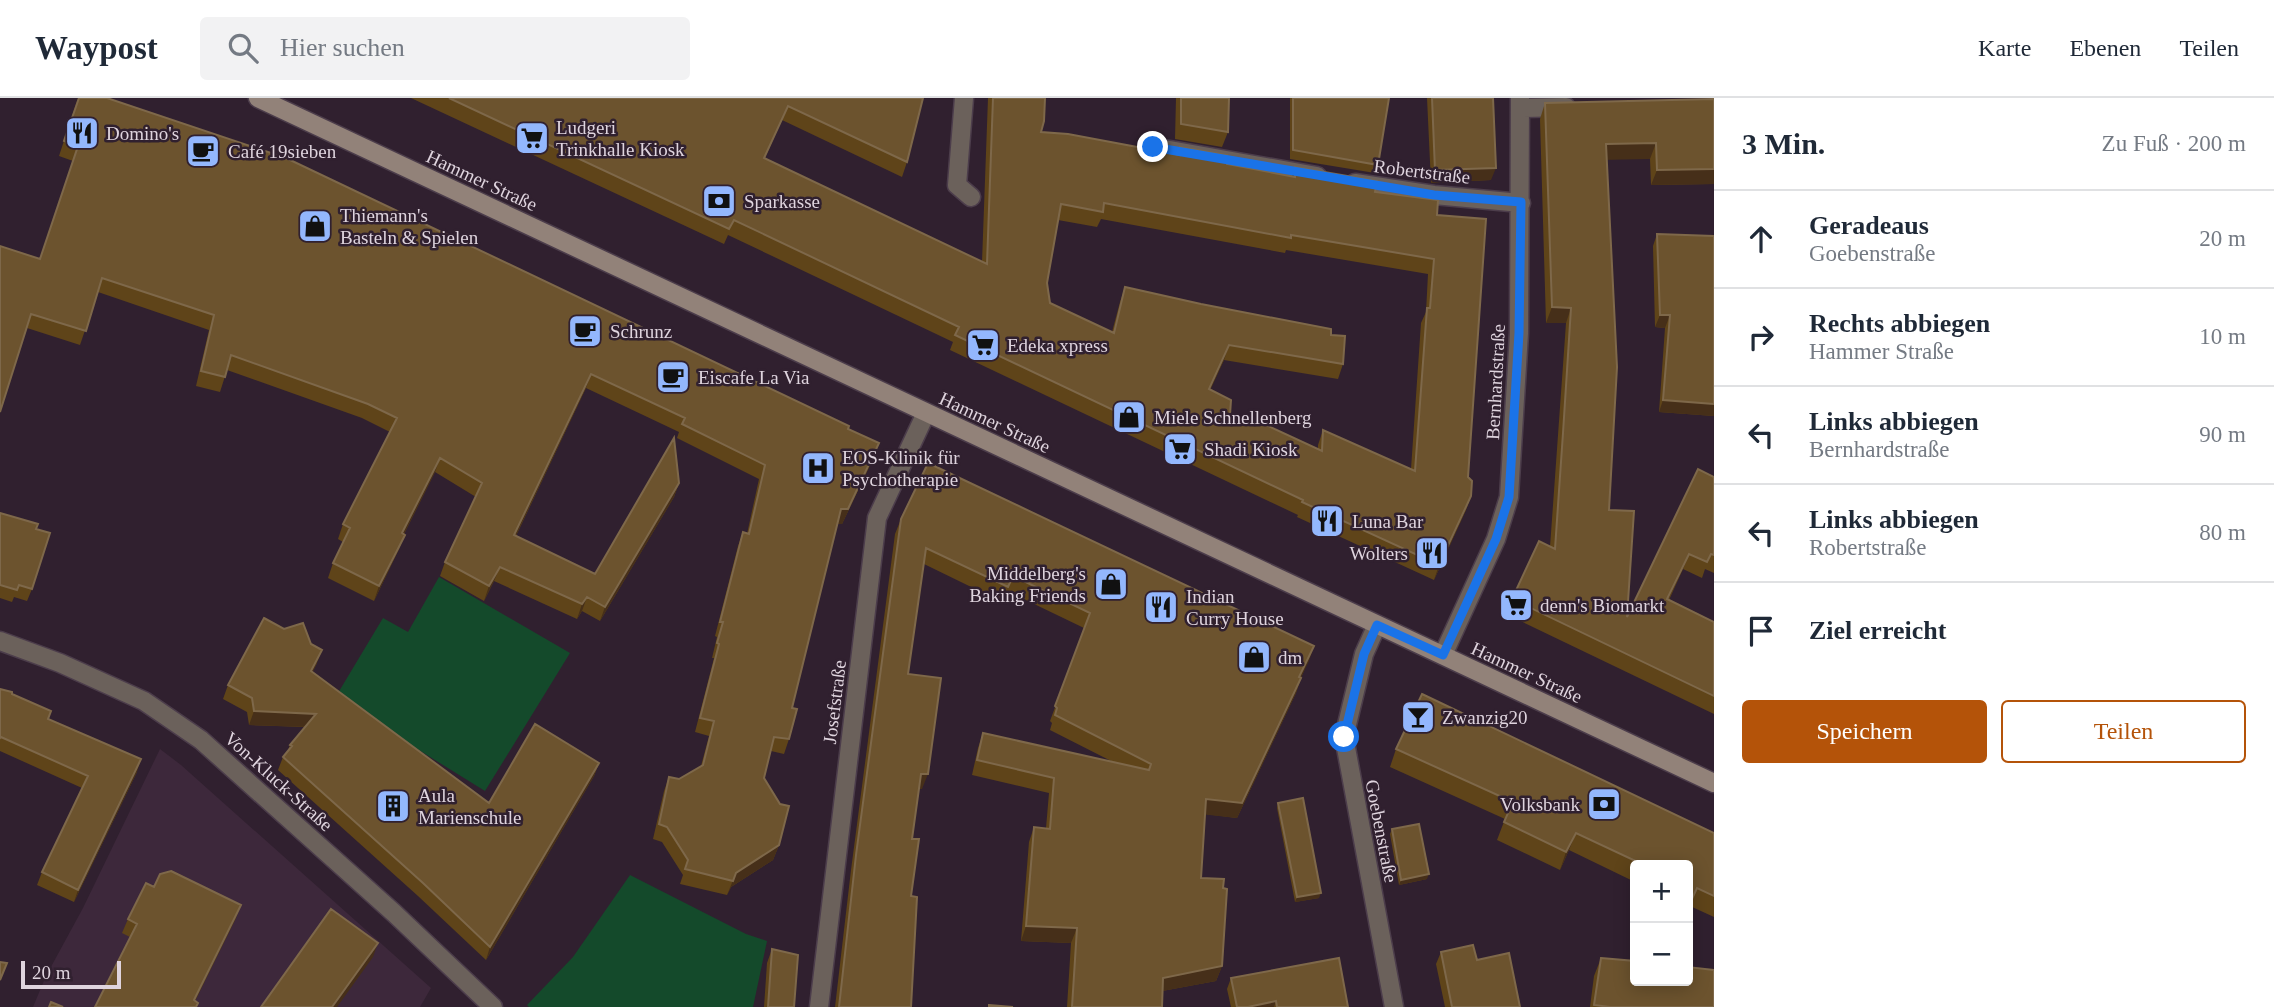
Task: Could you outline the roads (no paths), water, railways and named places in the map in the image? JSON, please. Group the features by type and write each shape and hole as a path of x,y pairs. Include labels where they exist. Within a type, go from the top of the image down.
{"main road":[{"name":"Hammer Straße","path":"258,98 1714,783"}],"street":[{"path":"964,98 957,185 971,197"},
{"path":"1521,103 1590,106"},
{"name":"Bernhardstraße","path":"1443,655 1496,539 1509,497 1519,333 1521,103"},
{"name":"Robertstraße","path":"1153,147 1434,195 1521,202"},
{"name":"Josefstraße","path":"819,1007 877,518 926,413"},
{"name":"Goebenstraße","path":"1377,625 1364,654 1344,737 1394,1007"},
{"name":"Von-Kluck-Straße","path":"0,641 60,663 144,701 201,740 394,913 492,1007"}],"place":[{"name":"Domino's","path":"82,133"},
{"name":"Ludgeri Trinkhalle Kiosk","path":"532,138"},
{"name":"Café 19sieben","path":"203,151"},
{"name":"Sparkasse","path":"719,201"},
{"name":"Thiemann's Basteln & Spielen","path":"315,226"},
{"name":"Schrunz","path":"585,331"},
{"name":"Edeka xpress","path":"983,345"},
{"name":"Eiscafe La Via","path":"673,377"},
{"name":"Miele Schnellenberg","path":"1129,417"},
{"name":"Shadi Kiosk","path":"1180,449"},
{"name":"EOS-Klinik für Psychotherapie","path":"818,468"},
{"name":"Luna Bar","path":"1327,521"},
{"name":"Wolters","path":"1432,553"},
{"name":"Middelberg's Baking Friends","path":"1111,584"},
{"name":"denn's Biomarkt","path":"1516,605"},
{"name":"Indian Curry House","path":"1161,607"},
{"name":"dm","path":"1254,657"},
{"name":"Zwanzig20","path":"1418,717"},
{"name":"Volksbank","path":"1604,804"},
{"name":"Aula Marienschule","path":"393,806"}]}
